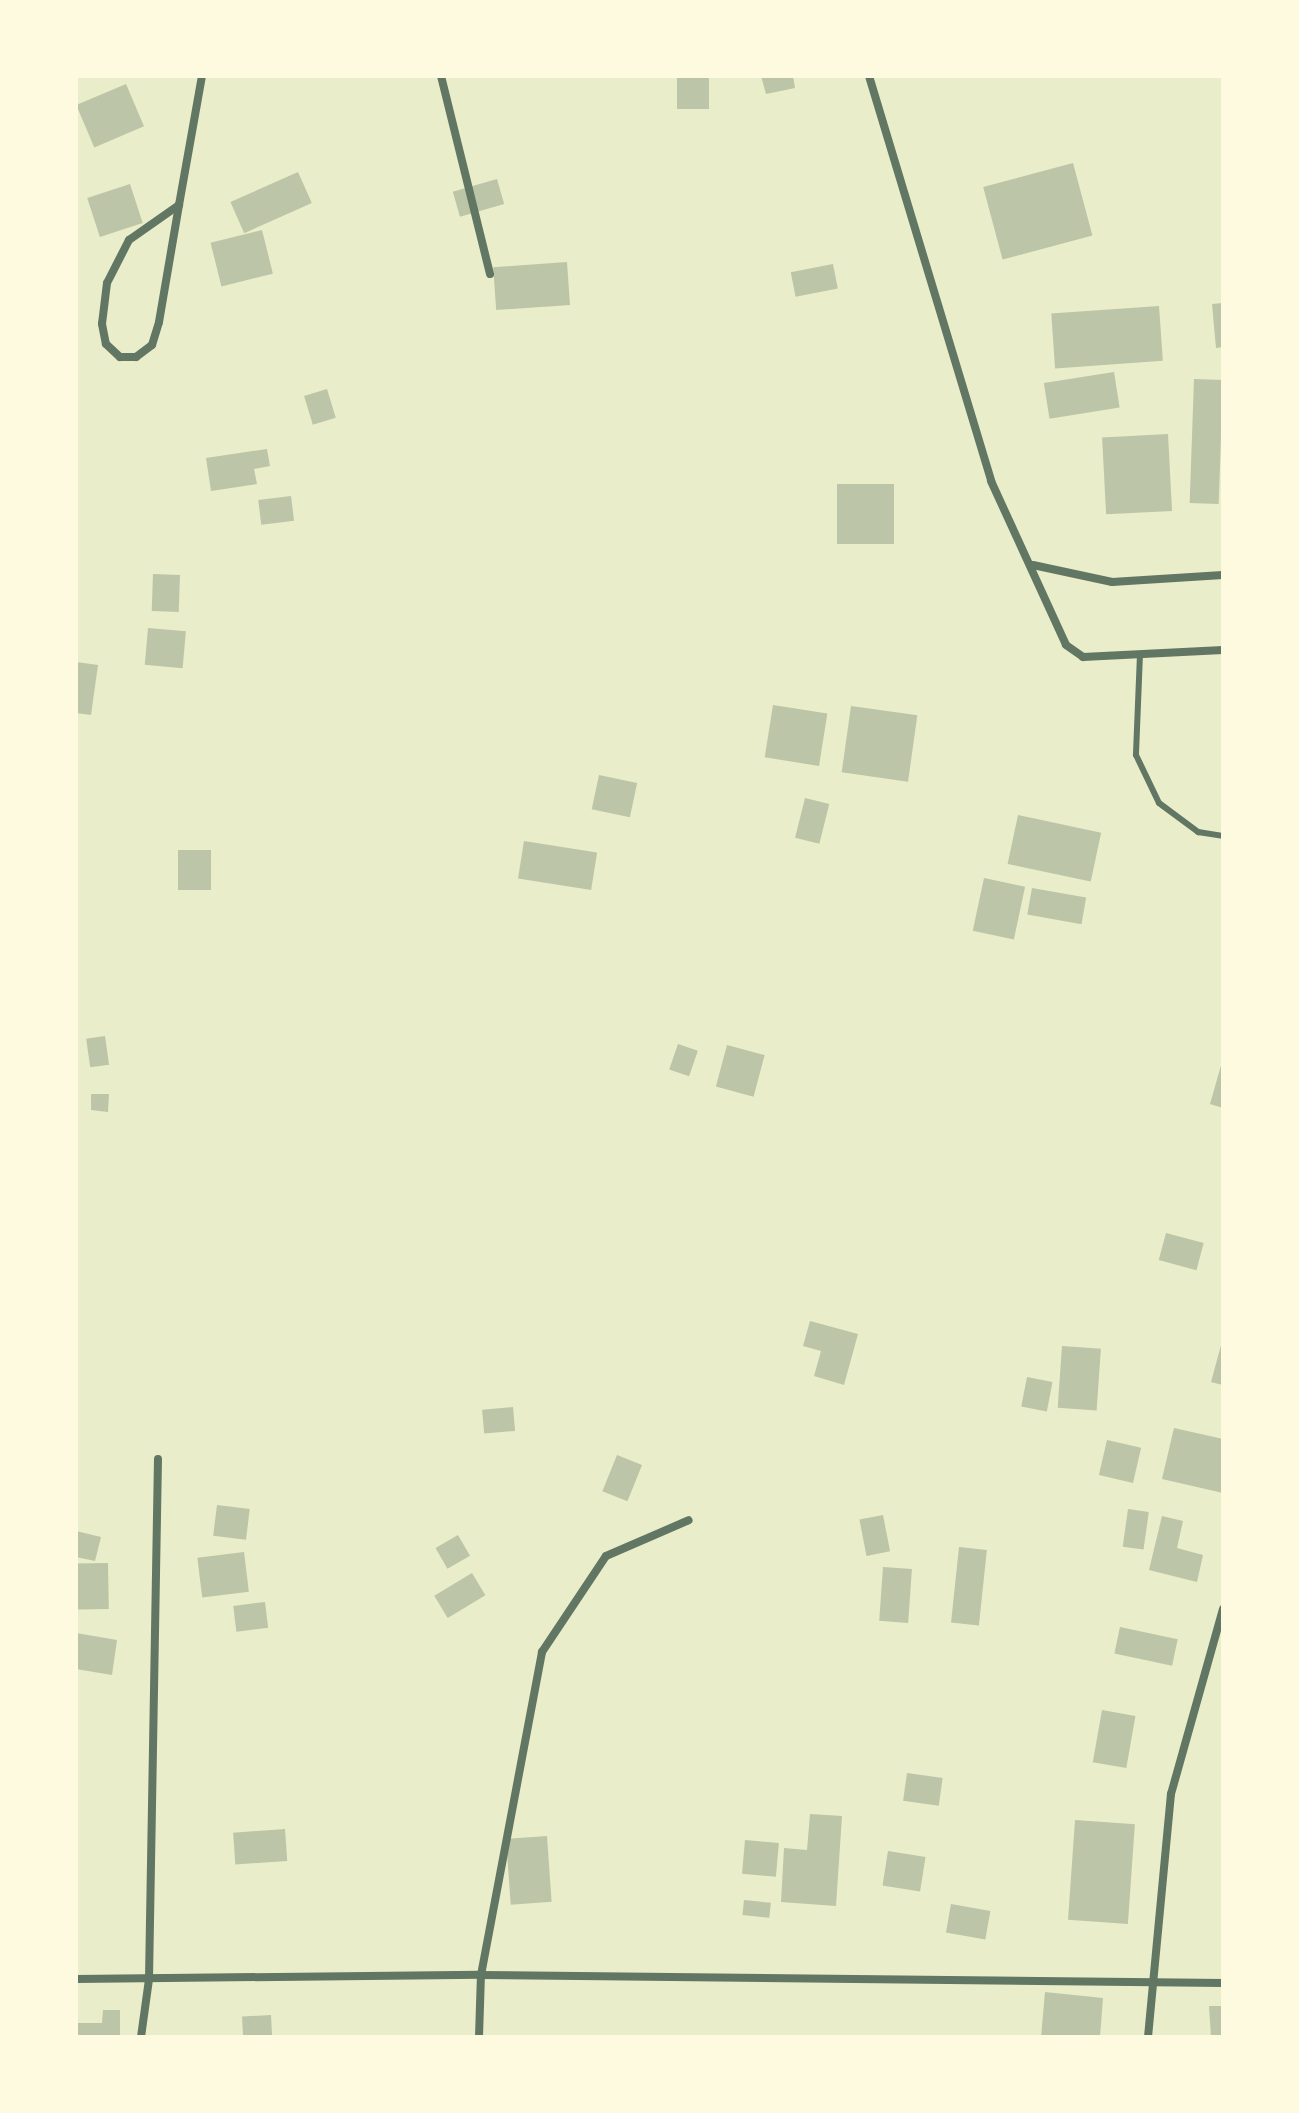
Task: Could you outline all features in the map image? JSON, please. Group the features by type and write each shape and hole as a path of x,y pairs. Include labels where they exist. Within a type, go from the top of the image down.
{"street":[{"path":"179,205 129,240 107,283 102,324 106,344 120,357 136,357 152,345 179,205 202,76"},
{"path":"441,76 490,274"},
{"path":"869,76 991,481 1075,653 1223,650"},
{"path":"1033,565 1112,582 1223,575"},
{"path":"141,2037 149,1979 158,1459"},
{"path":"479,2037 481,1975 542,1652 606,1556 689,1520"},
{"path":"1148,2037 1171,1794 1223,1609"},
{"path":"76,1979 481,1975 1223,1983"}],"lane":[{"path":"1140,654 1136,755 1159,803 1198,832 1223,836"}],"building":[{"path":"677,76 709,76 709,109 677,109"},
{"path":"761,76 793,76 795,88 766,94"},
{"path":"126,84 144,126 94,147 76,105"},
{"path":"1073,163 1092,235 1003,260 983,187"},
{"path":"298,172 312,203 244,233 230,202"},
{"path":"497,179 504,204 460,217 453,192"},
{"path":"130,184 143,223 100,237 87,198"},
{"path":"262,230 273,274 221,286 211,243"},
{"path":"567,262 570,305 496,310 493,267"},
{"path":"833,264 838,289 796,297 791,272"},
{"path":"1223,303 1223,347 1216,348 1212,304"},
{"path":"1159,306 1163,361 1055,368 1051,314"},
{"path":"1114,372 1120,408 1050,419 1044,383"},
{"path":"1194,379 1223,380 1219,504 1190,503"},
{"path":"327,389 336,418 313,425 304,396"},
{"path":"1168,434 1172,511 1106,514 1102,437"},
{"path":"267,449 270,466 254,469 257,484 211,491 206,458"},
{"path":"837,484 894,484 894,544 837,544"},
{"path":"291,496 294,521 261,525 258,500"},
{"path":"153,574 180,575 179,612 152,611"},
{"path":"148,628 186,631 183,668 145,665"},
{"path":"76,662 98,665 91,715 76,713"},
{"path":"773,705 827,714 819,766 765,757"},
{"path":"851,706 917,715 908,782 842,772"},
{"path":"599,775 637,783 630,817 592,809"},
{"path":"805,798 829,804 819,844 795,838"},
{"path":"1018,815 1101,833 1091,882 1008,864"},
{"path":"524,841 597,853 591,890 518,879"},
{"path":"178,850 211,850 211,890 178,890"},
{"path":"984,878 1025,887 1014,940 973,931"},
{"path":"1032,888 1086,898 1081,924 1027,915"},
{"path":"105,1036 109,1065 90,1067 86,1039"},
{"path":"678,1044 698,1051 689,1076 669,1070"},
{"path":"727,1045 765,1055 754,1097 716,1087"},
{"path":"1223,1062 1223,1108 1210,1104"},
{"path":"91,1094 109,1094 108,1112 91,1110"},
{"path":"1166,1233 1204,1243 1196,1270 1159,1260"},
{"path":"810,1321 858,1334 844,1385 814,1376 821,1351 803,1346"},
{"path":"1223,1338 1223,1385 1211,1382"},
{"path":"1062,1346 1101,1349 1097,1411 1058,1408"},
{"path":"1027,1377 1053,1382 1047,1411 1021,1406"},
{"path":"513,1407 515,1431 484,1434 482,1410"},
{"path":"1174,1428 1223,1439 1223,1493 1162,1479"},
{"path":"1107,1440 1141,1448 1133,1483 1099,1475"},
{"path":"617,1455 642,1465 627,1501 602,1491"},
{"path":"217,1505 250,1509 246,1540 213,1536"},
{"path":"1128,1509 1149,1512 1144,1550 1123,1547"},
{"path":"883,1515 890,1551 867,1556 859,1520"},
{"path":"1162,1516 1183,1521 1177,1548 1203,1555 1197,1582 1149,1570"},
{"path":"76,1531 101,1537 95,1561 76,1557"},
{"path":"458,1535 470,1556 447,1569 435,1548"},
{"path":"959,1547 987,1550 979,1626 951,1623"},
{"path":"244,1552 249,1592 202,1597 197,1558"},
{"path":"108,1563 109,1609 77,1610 76,1564"},
{"path":"883,1567 912,1569 908,1623 879,1621"},
{"path":"472,1573 485,1595 448,1618 434,1596"},
{"path":"265,1602 268,1628 236,1632 233,1606"},
{"path":"1120,1627 1178,1639 1172,1666 1114,1653"},
{"path":"76,1633 117,1640 112,1675 76,1669"},
{"path":"1102,1710 1135,1716 1126,1768 1093,1762"},
{"path":"907,1773 943,1778 939,1806 903,1801"},
{"path":"810,1814 842,1816 836,1906 781,1902 784,1848 807,1850"},
{"path":"1075,1820 1135,1824 1128,1924 1068,1920"},
{"path":"285,1829 287,1861 235,1865 233,1833"},
{"path":"547,1836 552,1902 511,1905 506,1839"},
{"path":"745,1840 779,1843 776,1877 742,1874"},
{"path":"888,1851 926,1857 920,1892 883,1886"},
{"path":"744,1900 771,1903 769,1918 742,1915"},
{"path":"951,1904 990,1911 985,1940 946,1933"},
{"path":"1045,1992 1103,1998 1100,2037 1041,2037"},
{"path":"1209,2006 1223,2006 1223,2037 1211,2037"},
{"path":"103,2010 120,2010 120,2037 76,2037 76,2023 102,2023"},
{"path":"271,2015 272,2037 243,2037 242,2017"}]}
